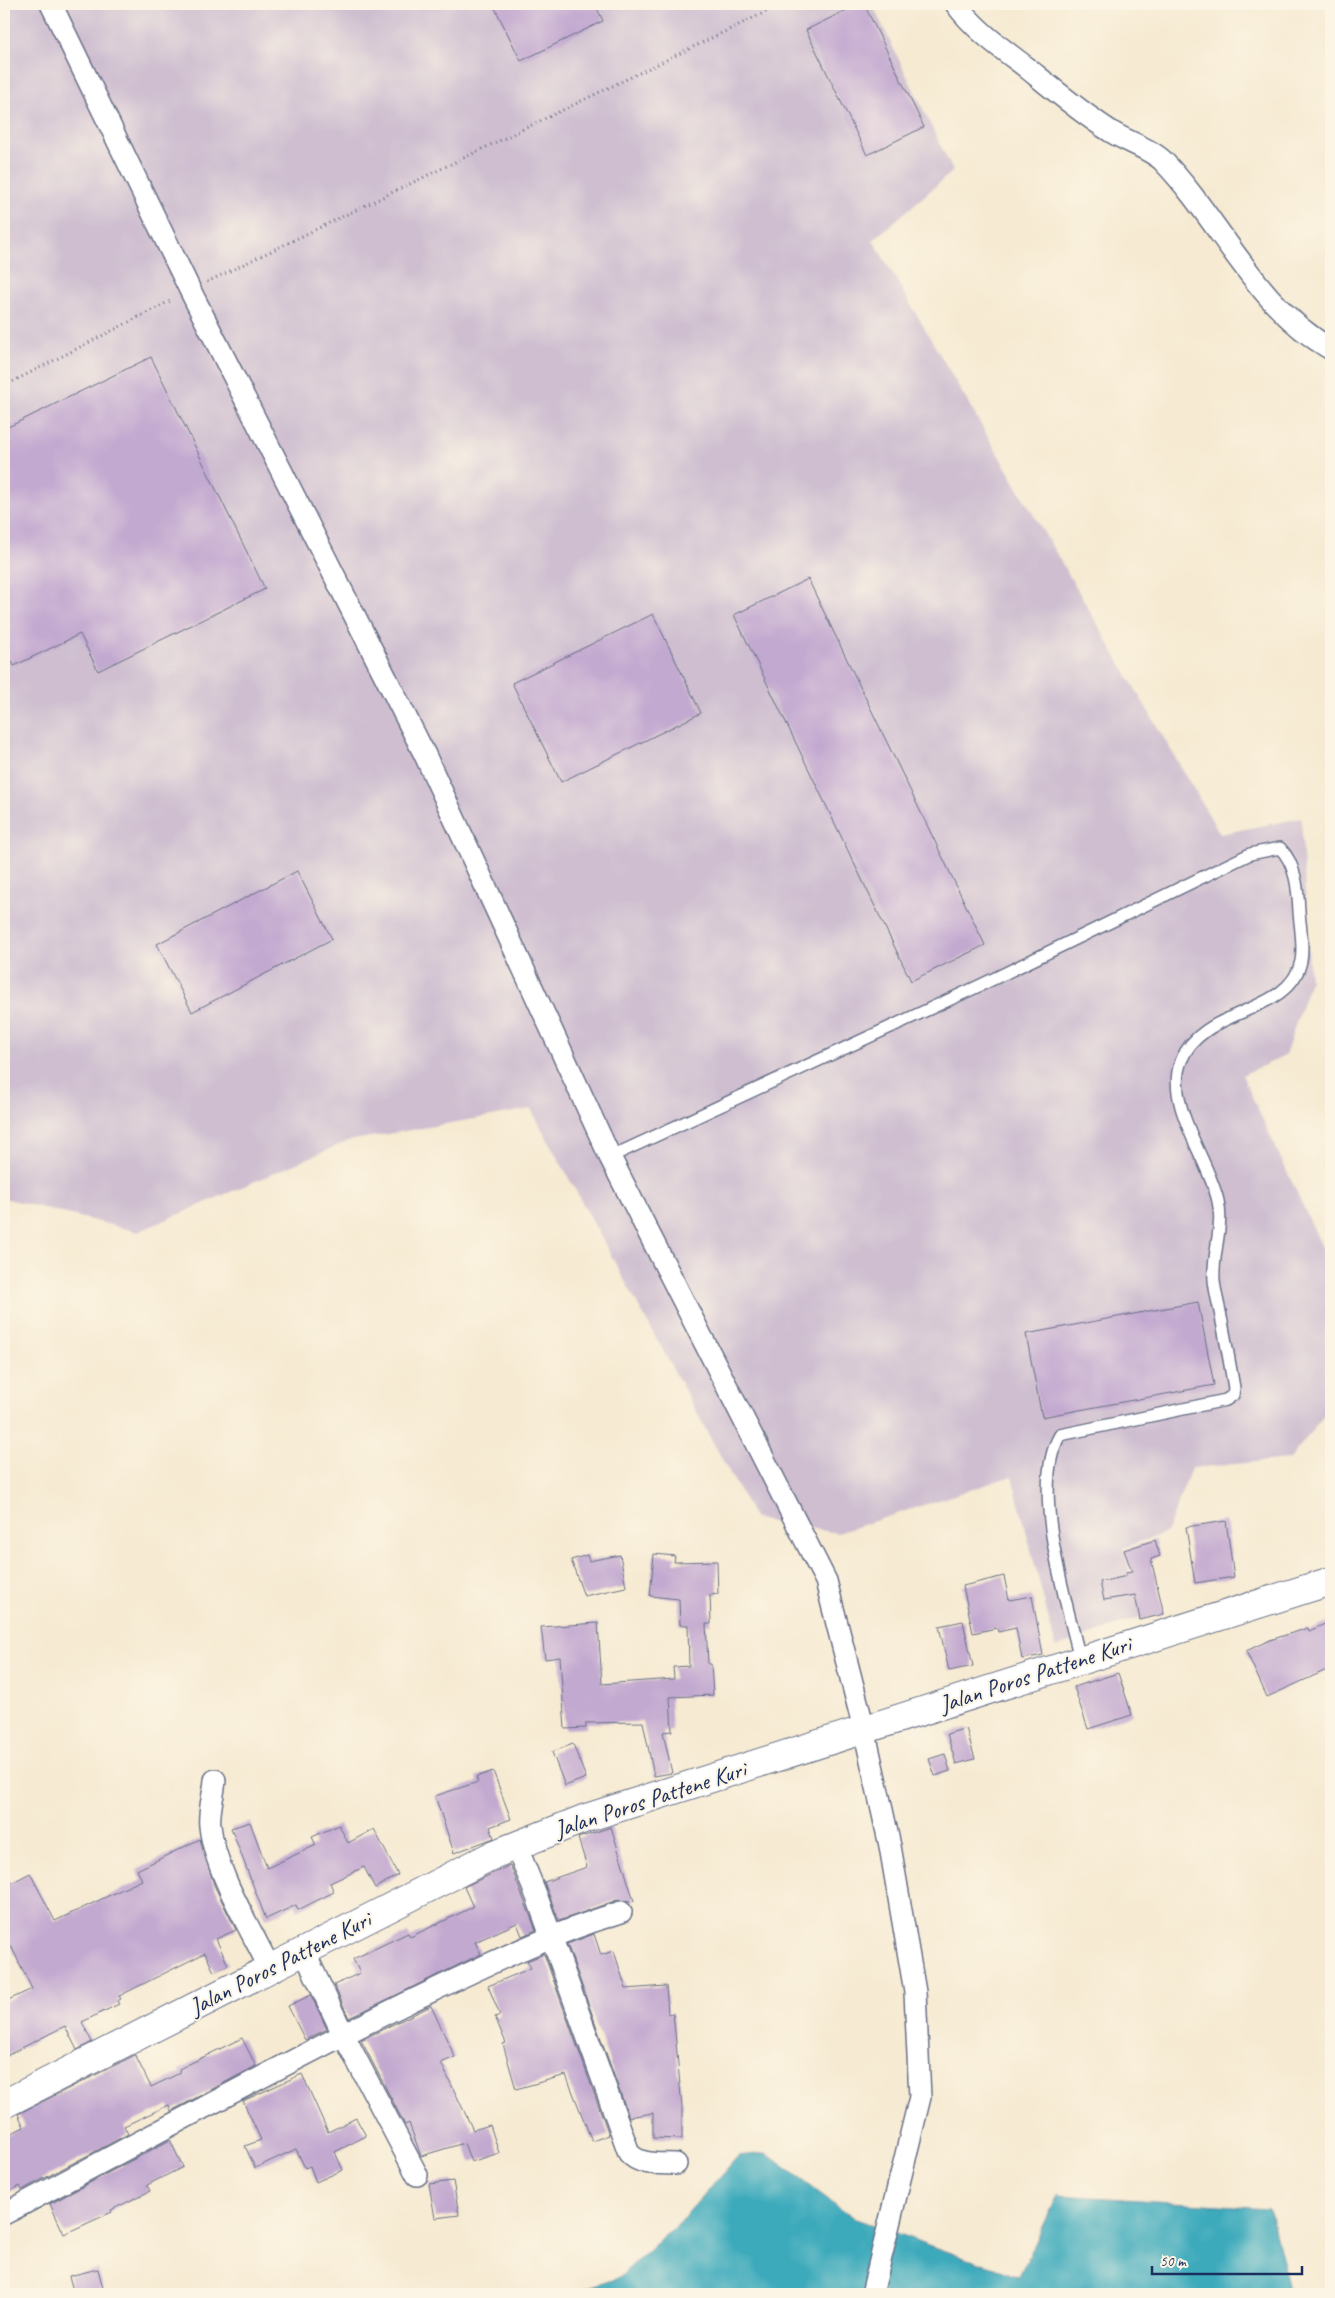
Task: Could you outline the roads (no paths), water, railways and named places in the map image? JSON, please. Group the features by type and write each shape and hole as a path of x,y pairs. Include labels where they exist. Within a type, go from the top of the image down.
{"street":[{"path":"51,4 190,290 425,755 610,1157 826,1581 864,1729 890,1846 915,1992 920,2097 872,2294"},
{"path":"956,4 963,14 987,37 1087,116 1162,159 1208,215 1233,253 1279,306 1298,326 1331,349"},
{"name":"Jalan Poros Pattene Kuri","path":"4,2104 495,1854 586,1818 1080,1659 1331,1581"},
{"path":"216,1780 210,1824 213,1842 222,1872 270,1969"},
{"path":"516,1846 537,1896 629,2153 634,2159 641,2162 676,2164"},
{"path":"4,2214 343,2034 495,1961 590,1922 621,1912"},
{"path":"304,1951 343,2034 417,2175"}],"lane":[{"path":"610,1157 981,984 1250,854 1280,848 1290,858 1298,898 1301,960 1295,977 1281,992 1258,1006 1230,1016 1193,1041 1180,1061 1176,1082 1183,1111 1218,1202 1219,1225 1215,1249 1214,1280 1234,1388 1233,1395 1226,1400 1060,1435 1053,1448 1047,1495 1050,1526 1080,1659"}],"water":[{"path":"766,2153 853,2218 1019,2277 1058,2195 1269,2208 1290,2294 570,2294 618,2278 679,2223 738,2156"}]}
